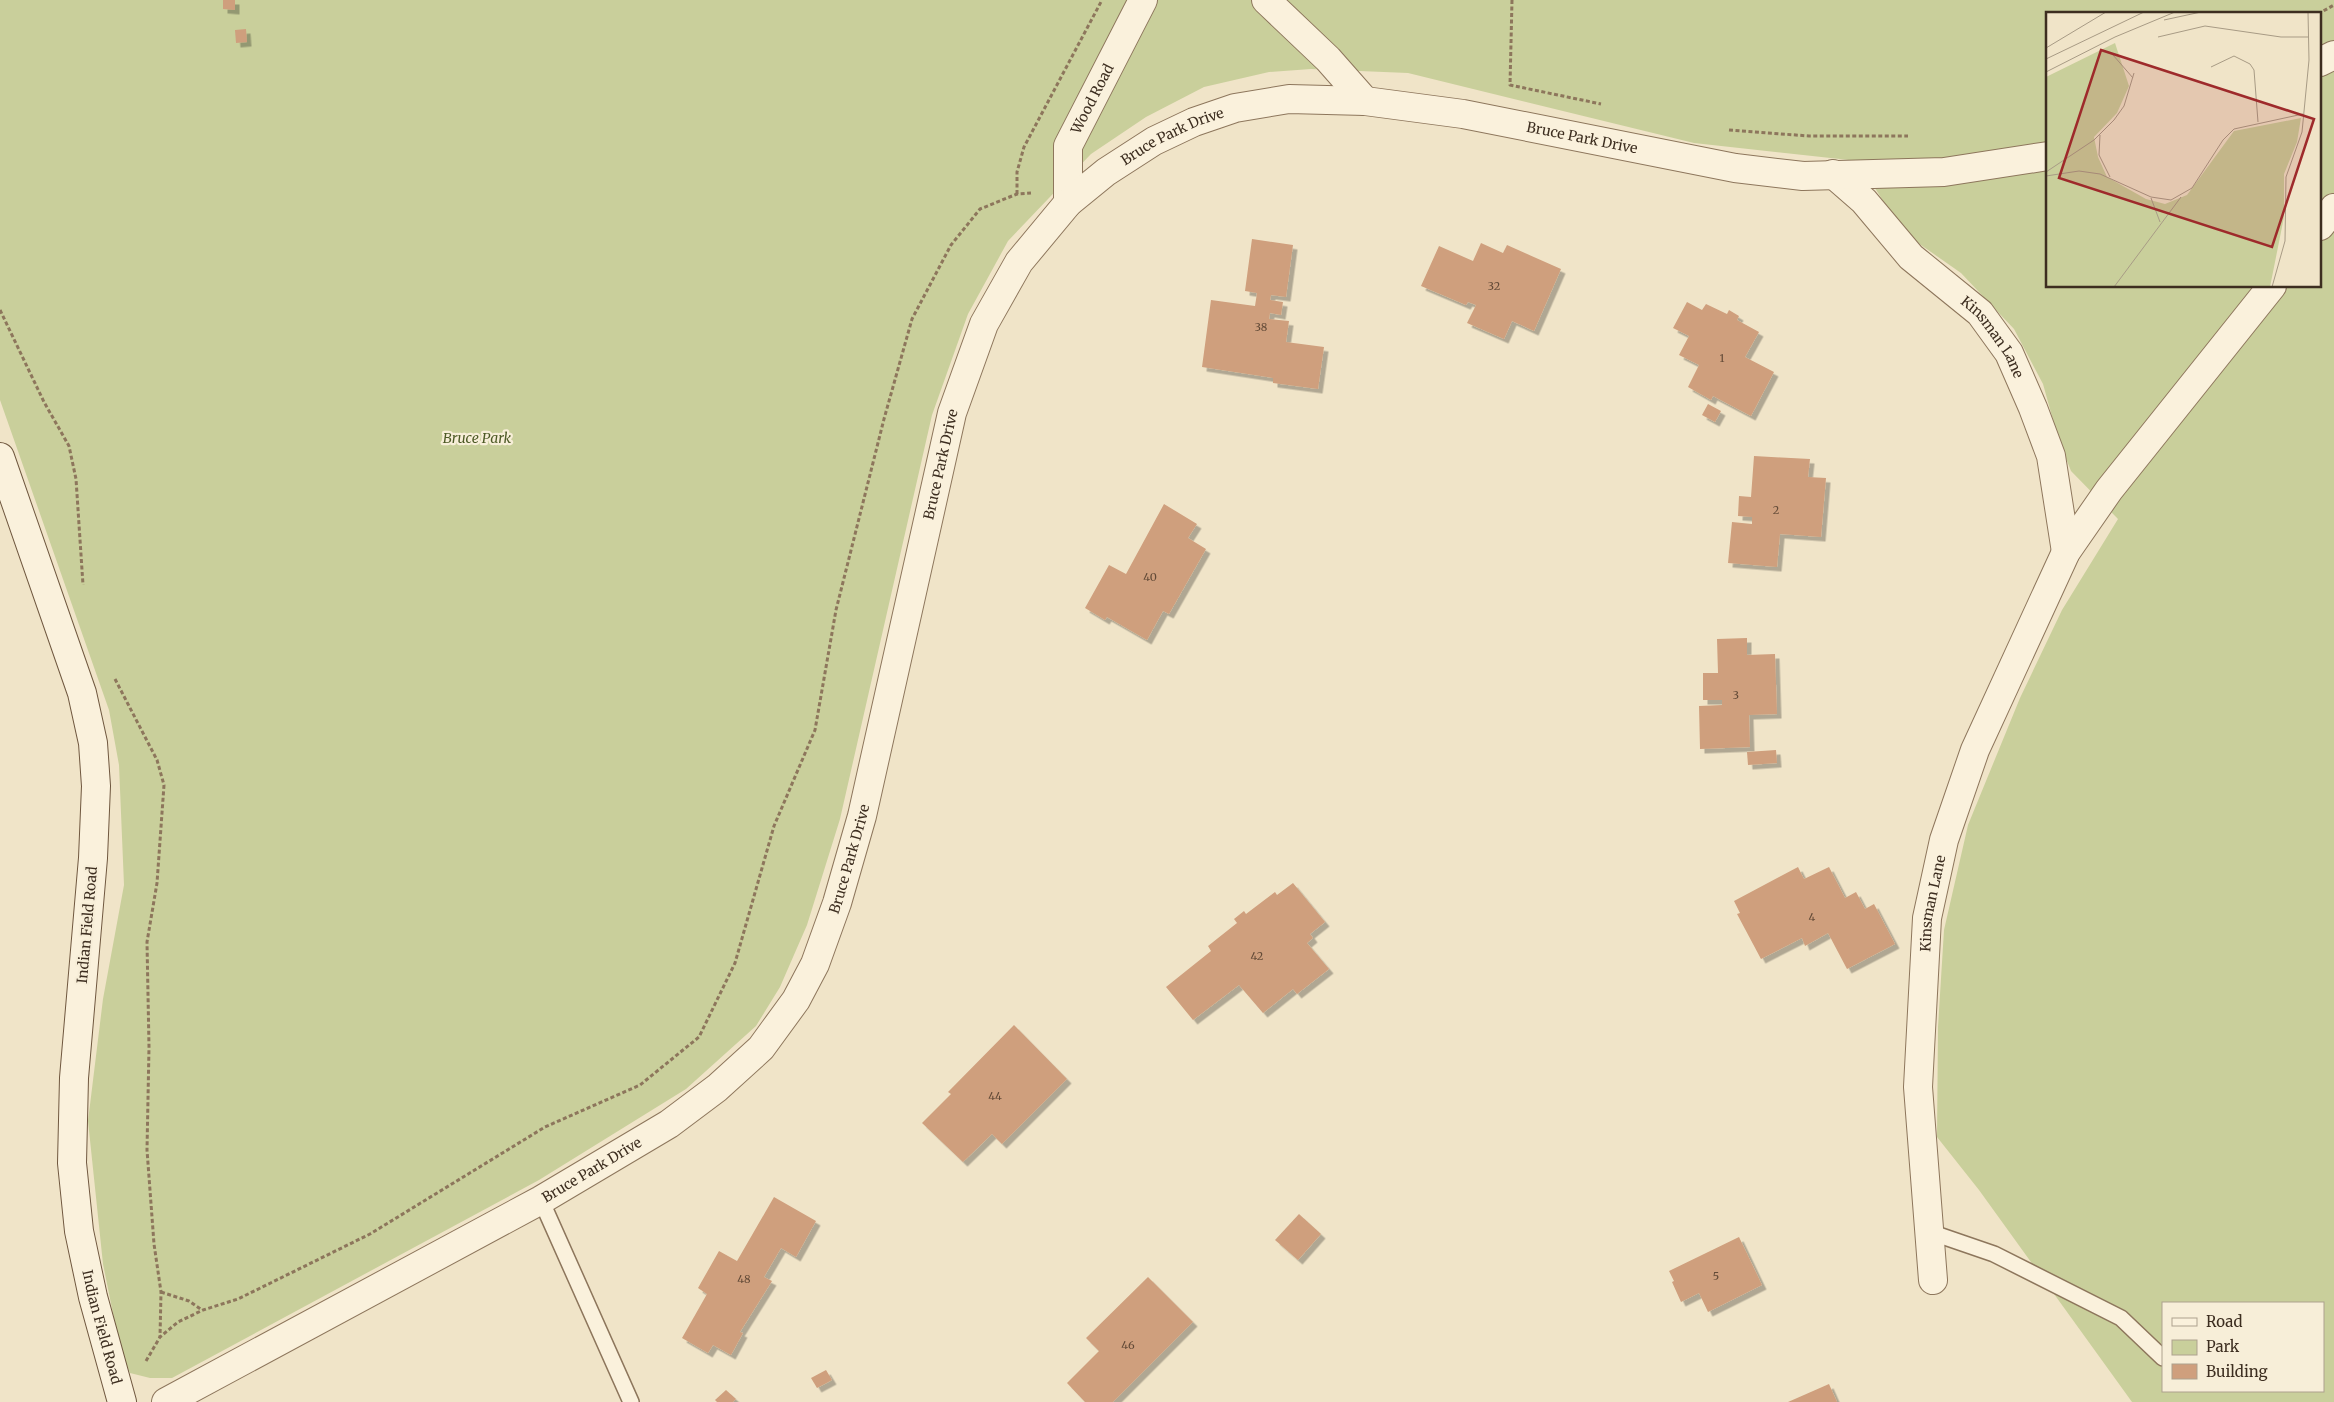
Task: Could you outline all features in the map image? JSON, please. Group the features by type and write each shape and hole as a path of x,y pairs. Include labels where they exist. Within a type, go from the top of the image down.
{"street":[{"name":"Wood Road","path":"1068,203 1068,146 1143,0"},
{"path":"1266,0 1328,59 1365,101"},
{"path":"2322,61 2334,55"},
{"name":"Bruce Park Drive","path":"166,1402 541,1200 669,1124 717,1088 761,1048 796,1000 815,964 837,903 862,816 952,413 984,324 1020,262 1068,203 1114,167 1154,141 1194,122 1235,108 1289,99 1365,101 1463,114 1735,168 1804,176 1944,172 2046,156"},
{"name":"Kinsman Lane","path":"1833,174 1864,201 1911,257 1980,313 2009,353 2051,456 2066,552"},
{"path":"2322,223 2334,208"},
{"name":"Kinsman Lane","path":"1933,1280 1918,1087 1927,918 1944,840 1975,750 2066,552 2109,490 2270,288"},
{"name":"Indian Field Road","path":"0,457 82,693 93,743 96,786 93,858 74,1078 72,1162 79,1231 91,1288 122,1402"}],"lane":[{"path":"541,1200 631,1402"},
{"path":"1930,1232 1994,1254 2121,1318 2162,1357"}],"path":[{"path":"1017,194 1017,172 1024,147 1102,0"},
{"path":"1512,0 1510,85 1605,105"},
{"path":"2322,12 2334,5"},
{"path":"1720,128 1808,136 1911,136"},
{"path":"146,1362 160,1337 178,1322 203,1310 238,1299 370,1234 545,1128 640,1084 699,1037 735,963 774,826 816,730 836,610 884,419 912,319 952,245 980,209 1017,194 1029,192 1068,203"},
{"path":"161,1292 189,1301 203,1310"}],"green space":[{"name":"Bruce Park","path":"0,0 2334,0 2334,1402 2132,1402 1979,1190 1937,1137 1938,1027 1944,930 1968,825 2020,698 2062,610 2118,519 2071,471 2058,438 2043,384 2014,329 1961,273 1911,238 1885,204 1858,161 1694,143 1408,73 1311,69 1269,72 1204,87 1146,117 1091,154 1008,241 968,314 932,415 840,819 807,925 780,987 756,1026 686,1089 539,1180 172,1378 150,1378 130,1373 120,1348 103,1264 88,1121 103,999 124,885 119,765 109,710 0,400"}],"building":[{"path":"223,0 235,0 235,10 223,9"},
{"path":"246,29 247,42 236,43 235,30"},
{"path":"1252,239 1293,245 1286,297 1271,295 1270,300 1283,302 1281,315 1270,313 1269,319 1289,321 1286,342 1324,347 1318,389 1273,383 1273,378 1202,367 1211,300 1255,306 1257,293 1245,291"},
{"path":"1481,243 1503,253 1507,245 1561,269 1534,331 1512,321 1504,339 1467,323 1476,305 1468,302 1466,305 1421,286 1439,246 1473,261"},
{"path":"1687,302 1702,310 1706,304 1727,314 1729,310 1739,316 1737,320 1759,332 1745,357 1774,372 1751,416 1713,396 1711,400 1688,387 1699,365 1679,355 1689,336 1673,328"},
{"path":"1708,404 1721,411 1715,422 1702,415"},
{"path":"1754,456 1810,459 1808,477 1826,478 1821,537 1780,534 1777,567 1728,563 1732,522 1752,524 1752,517 1738,516 1739,496 1751,497"},
{"path":"1164,504 1197,524 1188,538 1206,549 1169,614 1163,611 1147,640 1107,617 1105,620 1085,608 1109,565 1126,574"},
{"path":"1747,638 1747,655 1775,654 1777,714 1749,715 1750,747 1700,749 1699,706 1722,705 1722,700 1703,700 1703,673 1718,673 1717,639"},
{"path":"1776,750 1777,763 1748,765 1747,752"},
{"path":"1798,867 1804,879 1829,867 1845,898 1856,892 1865,909 1874,904 1895,944 1847,969 1828,933 1805,946 1802,938 1761,959 1737,914 1740,913 1734,901"},
{"path":"1293,883 1325,922 1310,934 1313,938 1307,943 1329,969 1297,994 1293,989 1263,1013 1239,985 1193,1020 1166,987 1211,951 1208,946 1237,923 1234,919 1244,911 1246,914 1275,892 1277,895"},
{"path":"1014,1025 1067,1079 1002,1144 992,1134 963,1162 922,1123 951,1094 948,1092"},
{"path":"774,1197 816,1221 796,1257 781,1248 764,1277 772,1281 740,1332 743,1333 731,1355 713,1345 708,1353 682,1338 707,1294 698,1288 719,1251 737,1261"},
{"path":"1299,1214 1321,1234 1298,1260 1275,1240"},
{"path":"1739,1237 1762,1285 1708,1312 1699,1293 1681,1302 1669,1271"},
{"path":"1148,1277 1193,1322 1113,1402 1085,1402 1067,1383 1099,1351 1086,1338"},
{"path":"826,1370 832,1380 817,1388 811,1378"},
{"path":"1829,1384 1837,1402 1788,1402"},
{"path":"726,1390 736,1399 733,1402 717,1402 715,1400"}]}
